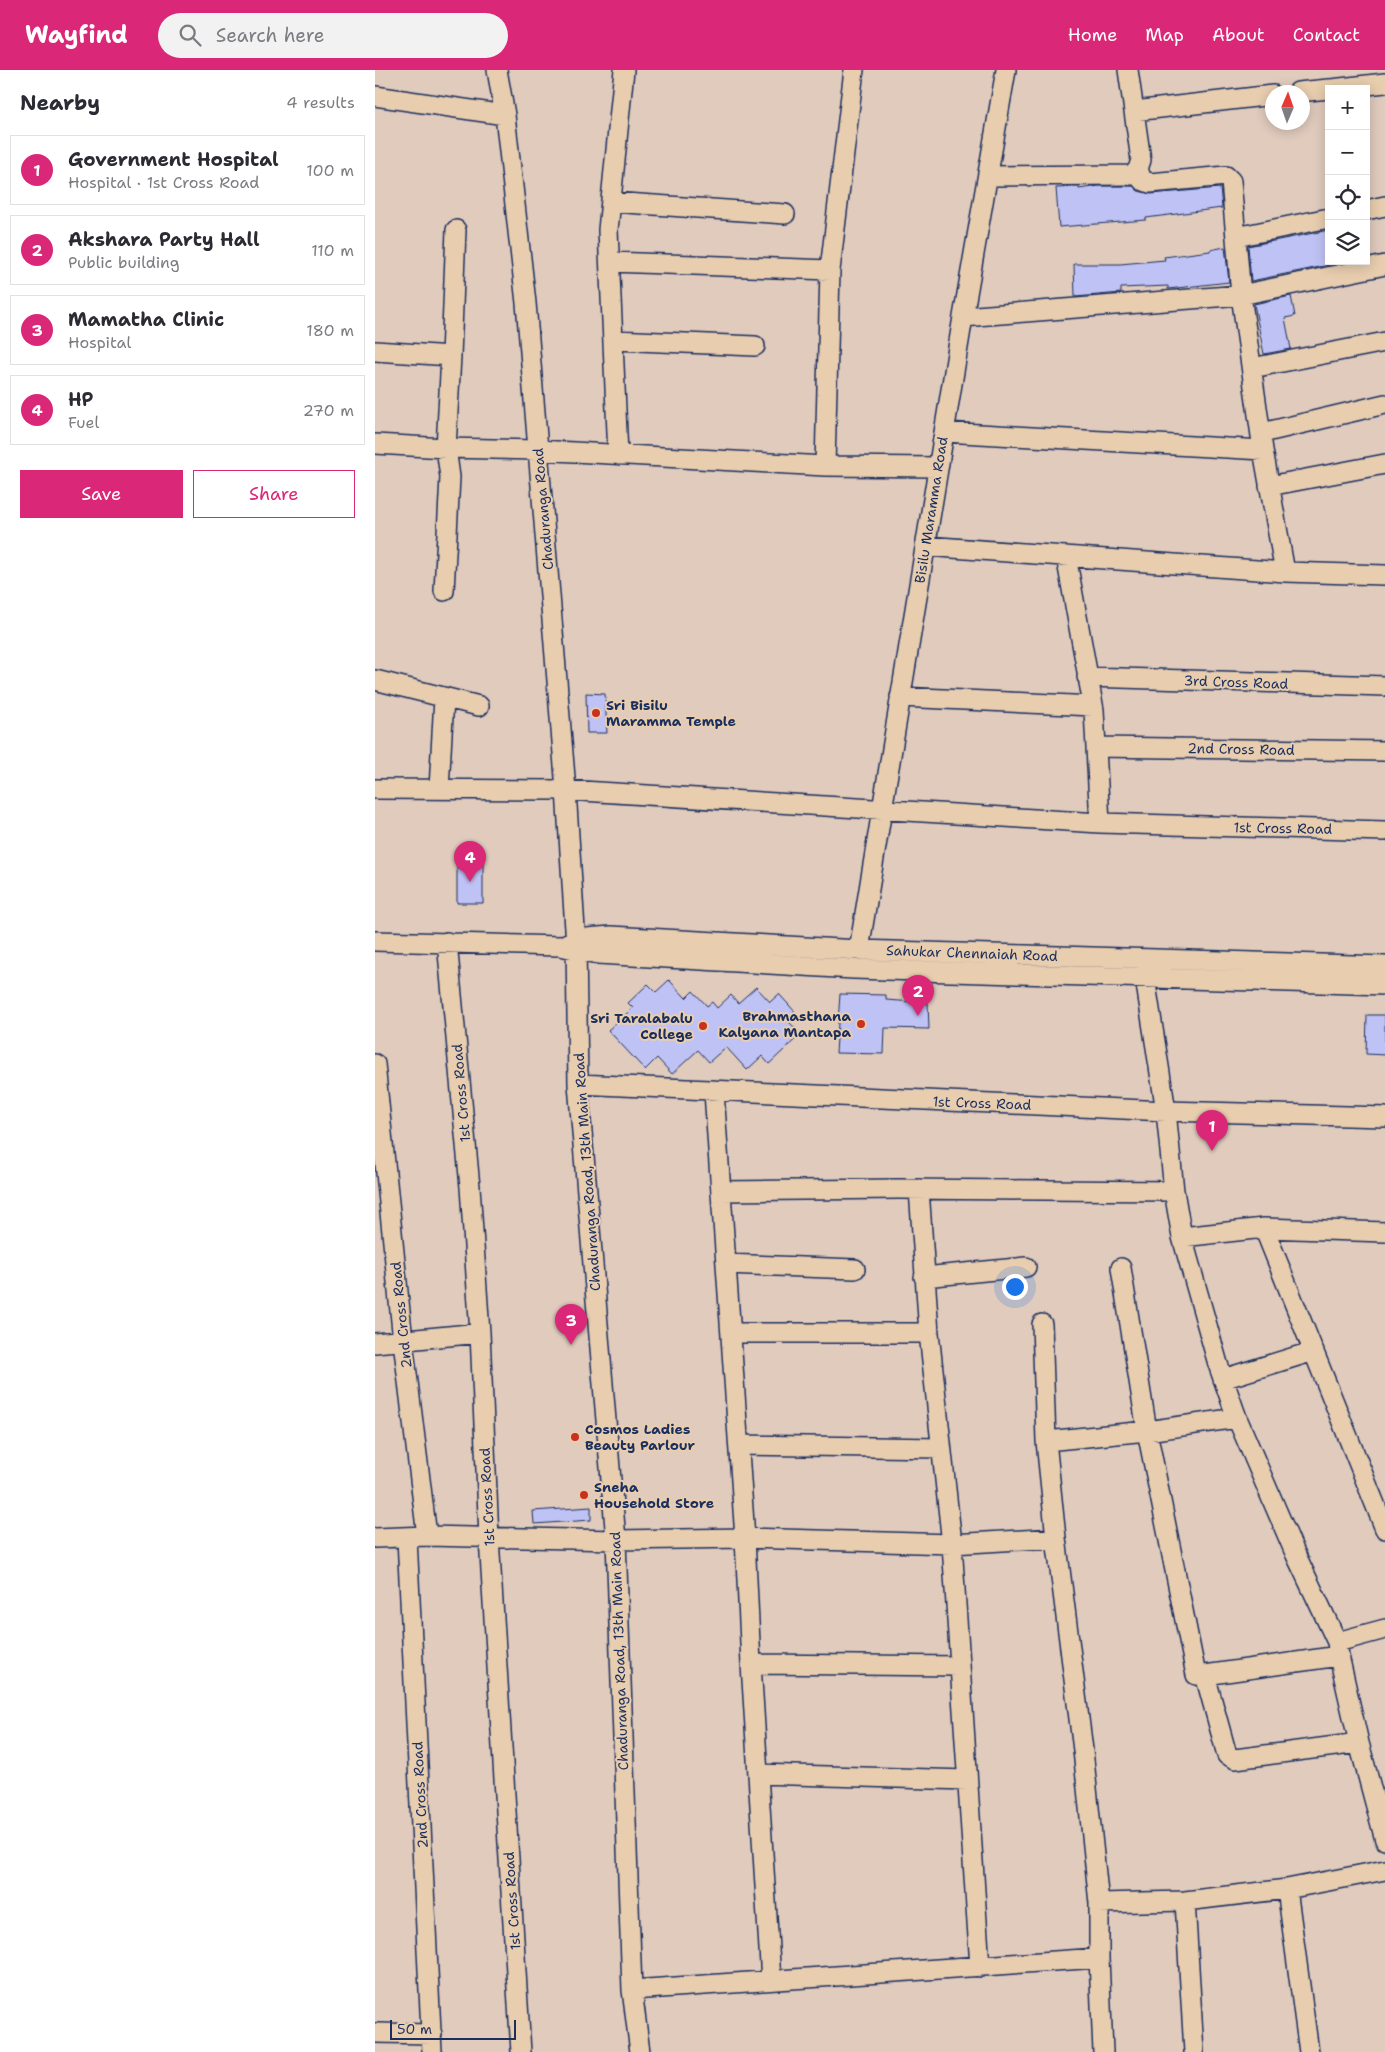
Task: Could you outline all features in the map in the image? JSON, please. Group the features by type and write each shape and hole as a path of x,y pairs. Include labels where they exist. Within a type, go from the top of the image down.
{"street":[{"name":"Chaduranga Road","path":"497,70 505,115 526,303 566,790 571,945"},
{"path":"618,455 611,262 608,230 624,70"},
{"path":"825,466 829,270 854,70"},
{"name":"Bisilu Maramma Road","path":"859,950 963,317 1006,70"},
{"path":"988,176 1133,175 1138,169 1141,160 1128,70"},
{"path":"1367,85 1385,83"},
{"path":"1310,91 1325,89"},
{"path":"375,96 505,115"},
{"path":"1133,111 1265,96"},
{"path":"1138,169 1142,180 1150,183 1226,176 1231,181 1241,295 1269,486 1285,572"},
{"path":"611,202 785,214"},
{"path":"1370,209 1385,206"},
{"path":"1236,237 1325,219"},
{"path":"444,591 450,477 446,448 456,230"},
{"path":"611,262 829,270"},
{"path":"963,317 1241,295 1385,265"},
{"path":"614,340 755,346"},
{"path":"1252,368 1385,342"},
{"path":"375,351 451,356"},
{"path":"944,432 1262,441 1385,404"},
{"path":"375,444 538,450 825,466 938,467"},
{"path":"1269,486 1385,464"},
{"path":"925,546 1285,572 1385,575"},
{"path":"1066,556 1093,706 1097,747 1100,823"},
{"name":"3rd Cross Road","path":"1087,678 1385,686"},
{"path":"375,680 479,706"},
{"path":"900,697 1093,706"},
{"path":"439,789 444,698"},
{"name":"2nd Cross Road","path":"1097,747 1385,751"},
{"name":"1st Cross Road","path":"375,789 566,790 1100,823 1385,831"},
{"name":"Sahukar Chennaiah Road","path":"375,941 571,945 611,936 859,950 1385,966"},
{"name":"1st Cross Road","path":"447,942 470,1186 480,1333 489,1538 521,2052"},
{"name":"Sahukar Chennaiah Road","path":"571,945 598,954 854,969 1385,985"},
{"name":"Chaduranga Road, 13th Main Road","path":"571,945 578,1084 616,1540 632,1990 640,2052"},
{"path":"1142,959 1166,1111 1174,1191 1182,1237 1223,1378 1237,1418 1338,1649 1359,1744 1385,1840"},
{"name":"2nd Cross Road","path":"375,1064 403,1341 427,1536"},
{"name":"1st Cross Road","path":"578,1084 714,1092 1166,1111 1385,1117"},
{"path":"714,1092 739,1444 771,1980"},
{"path":"721,1191 919,1189 1174,1191"},
{"path":"919,1189 923,1277 940,1448 952,1544 980,1967"},
{"path":"1182,1237 1264,1228 1385,1232"},
{"path":"1264,1228 1385,1529"},
{"path":"726,1264 855,1269"},
{"path":"923,1277 1026,1267"},
{"path":"1121,1268 1147,1431 1196,1675 1205,1675 1338,1649 1385,1629"},
{"path":"1041,1324 1047,1441 1056,1538 1083,1750 1099,1904 1103,2052"},
{"path":"375,1343 480,1333"},
{"path":"731,1333 929,1333"},
{"path":"1223,1378 1313,1351"},
{"path":"1047,1441 1147,1431 1237,1418"},
{"path":"739,1444 940,1448"},
{"path":"375,1538 427,1536 616,1540 745,1538 952,1544 1056,1538"},
{"name":"2nd Cross Road","path":"407,1538 432,2043"},
{"path":"751,1664 960,1666"},
{"path":"1205,1675 1227,1755 1235,1759 1359,1744"},
{"path":"758,1774 967,1780"},
{"path":"1099,1904 1185,1901 1287,1889 1385,1870"},
{"path":"1287,1889 1309,2052"},
{"path":"1185,1901 1194,2052"},
{"path":"632,1990 1099,1958"},
{"path":"375,2033 432,2043"}],"building":[{"path":"1099,186 1133,186 1138,191 1151,194 1220,188 1222,208 1146,218 1146,220 1059,227 1056,188 1079,187 1079,189"},
{"path":"1325,231 1325,265 1329,265 1251,281 1248,246"},
{"path":"1225,247 1229,282 1168,289 1168,286 1121,288 1121,293 1075,297 1074,264 1120,264 1165,260 1164,257 1210,251"},
{"path":"1291,296 1295,316 1285,318 1291,349 1264,354 1254,304"},
{"name":"Sri Bisilu Maramma Temple","path":"586,693 605,694 607,733 587,733"},
{"path":"457,861 483,861 483,903 457,903"},
{"name":"Sri Taralabalu College","path":"669,980 686,998 693,991 707,1006 712,1002 717,1008 731,995 738,1003 756,987 770,1002 779,994 797,1014 789,1022 801,1034 769,1064 762,1056 747,1070 726,1047 709,1062 698,1050 672,1074 657,1058 645,1070 608,1030 633,1008 628,1003 648,984 656,992"},
{"name":"Brahmasthana Kalyana Mantapa","path":"840,994 886,995 886,1000 928,1003 929,1029 885,1028 884,1054 836,1053"},
{"path":"1367,1015 1385,1015 1385,1055 1366,1054"},
{"name":"Sneha Household Store","path":"591,1507 591,1520 534,1524 533,1511"}],"place":[{"name":"Sri Bisilu Maramma Temple","path":"596,713"},
{"name":"HP","path":"470,882"},
{"name":"Akshara Party Hall","path":"918,1016"},
{"name":"Brahmasthana Kalyana Mantapa","path":"861,1024"},
{"name":"Sri Taralabalu College","path":"703,1026"},
{"name":"Government Hospital","path":"1212,1151"},
{"name":"Mamatha Clinic","path":"571,1345"},
{"name":"Cosmos Ladies Beauty Parlour","path":"575,1437"},
{"name":"Sneha Household Store","path":"584,1495"}]}
